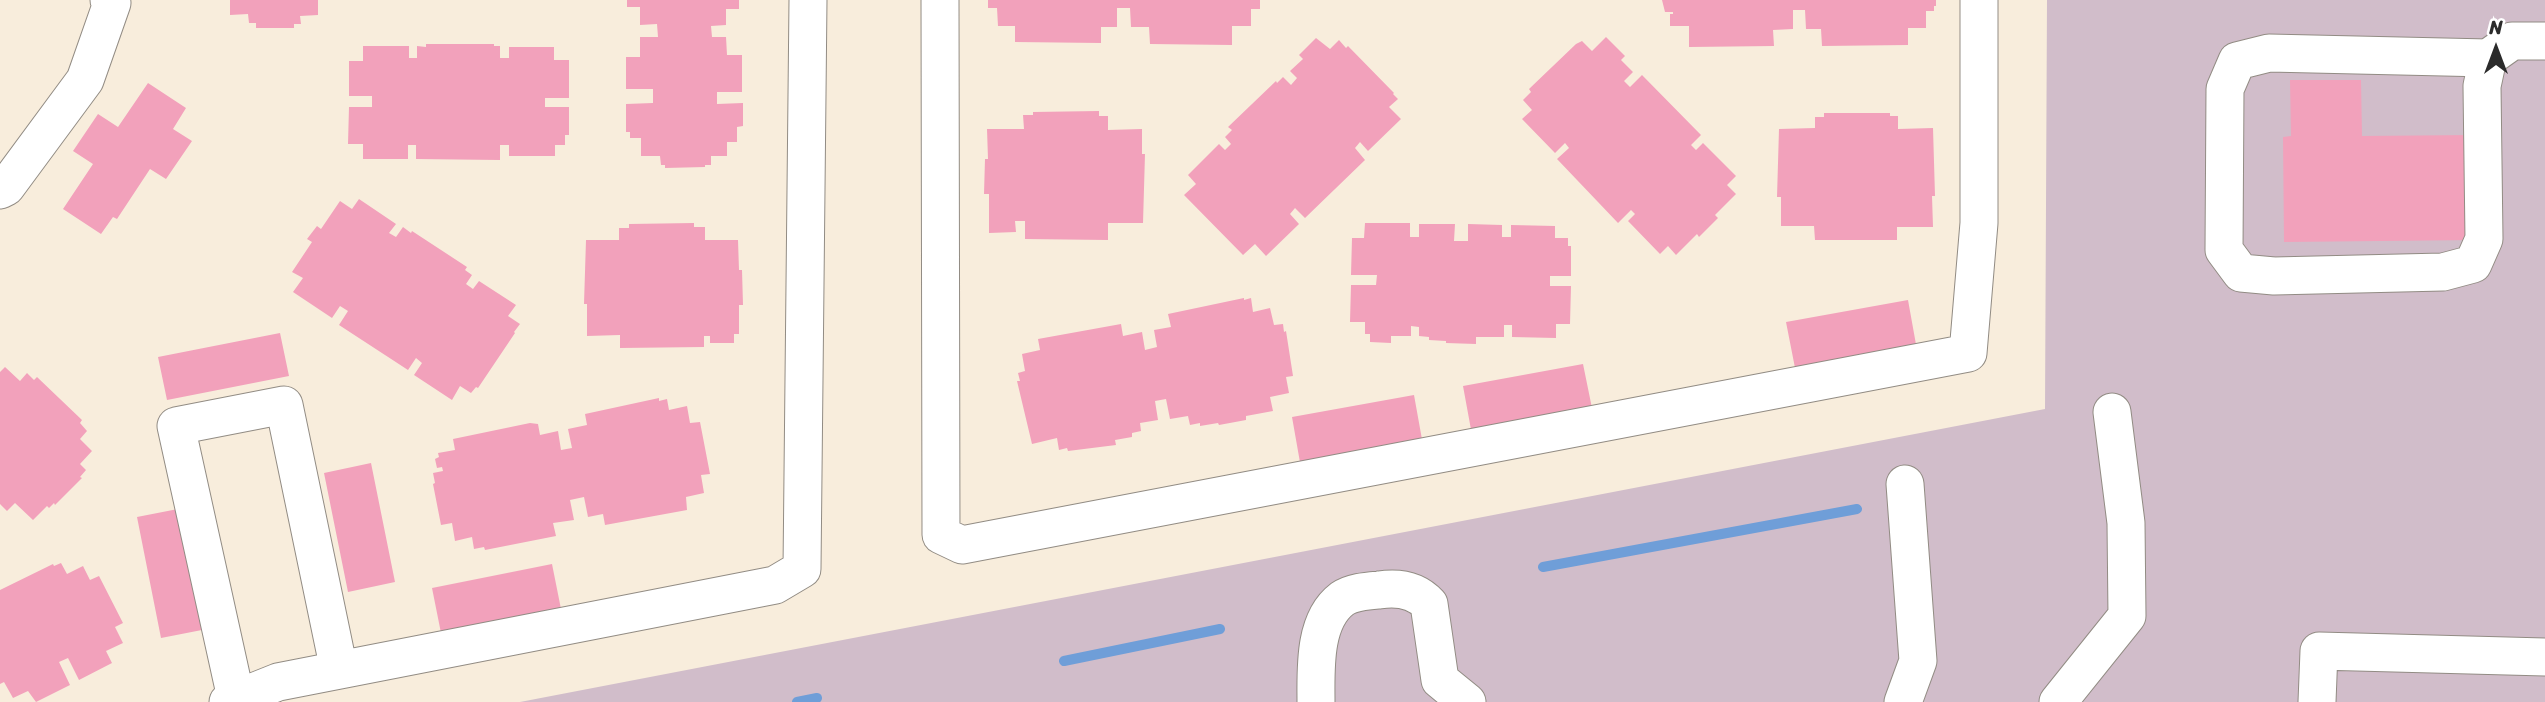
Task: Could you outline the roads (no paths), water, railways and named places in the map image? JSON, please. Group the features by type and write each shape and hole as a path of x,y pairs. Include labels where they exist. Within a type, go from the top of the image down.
{"lane":[{"path":"0,190 6,187 85,80 112,3 109,0"},
{"path":"338,670 284,405 176,426 232,700 278,682 775,585 802,569 808,0"},
{"path":"940,0 941,535 962,545 1968,353 1979,223 1979,0"},
{"path":"2488,58 2482,86 2484,239 2473,264 2443,272 2274,276 2241,273 2224,250 2225,89 2237,61 2269,53 2488,58 2512,41 2545,41"},
{"path":"2058,702 2127,616 2126,523 2112,412"},
{"path":"1903,702 1917,661 1905,484"},
{"path":"1316,702 1316,672 1327,616 1343,598 1360,592 1393,588 1420,595 1429,604 1449,695"},
{"path":"2316,702 2319,651 2545,657"}],"waterway":[{"path":"1543,567 1857,509"},
{"path":"1064,661 1220,629"},
{"path":"797,702 817,698"}]}
